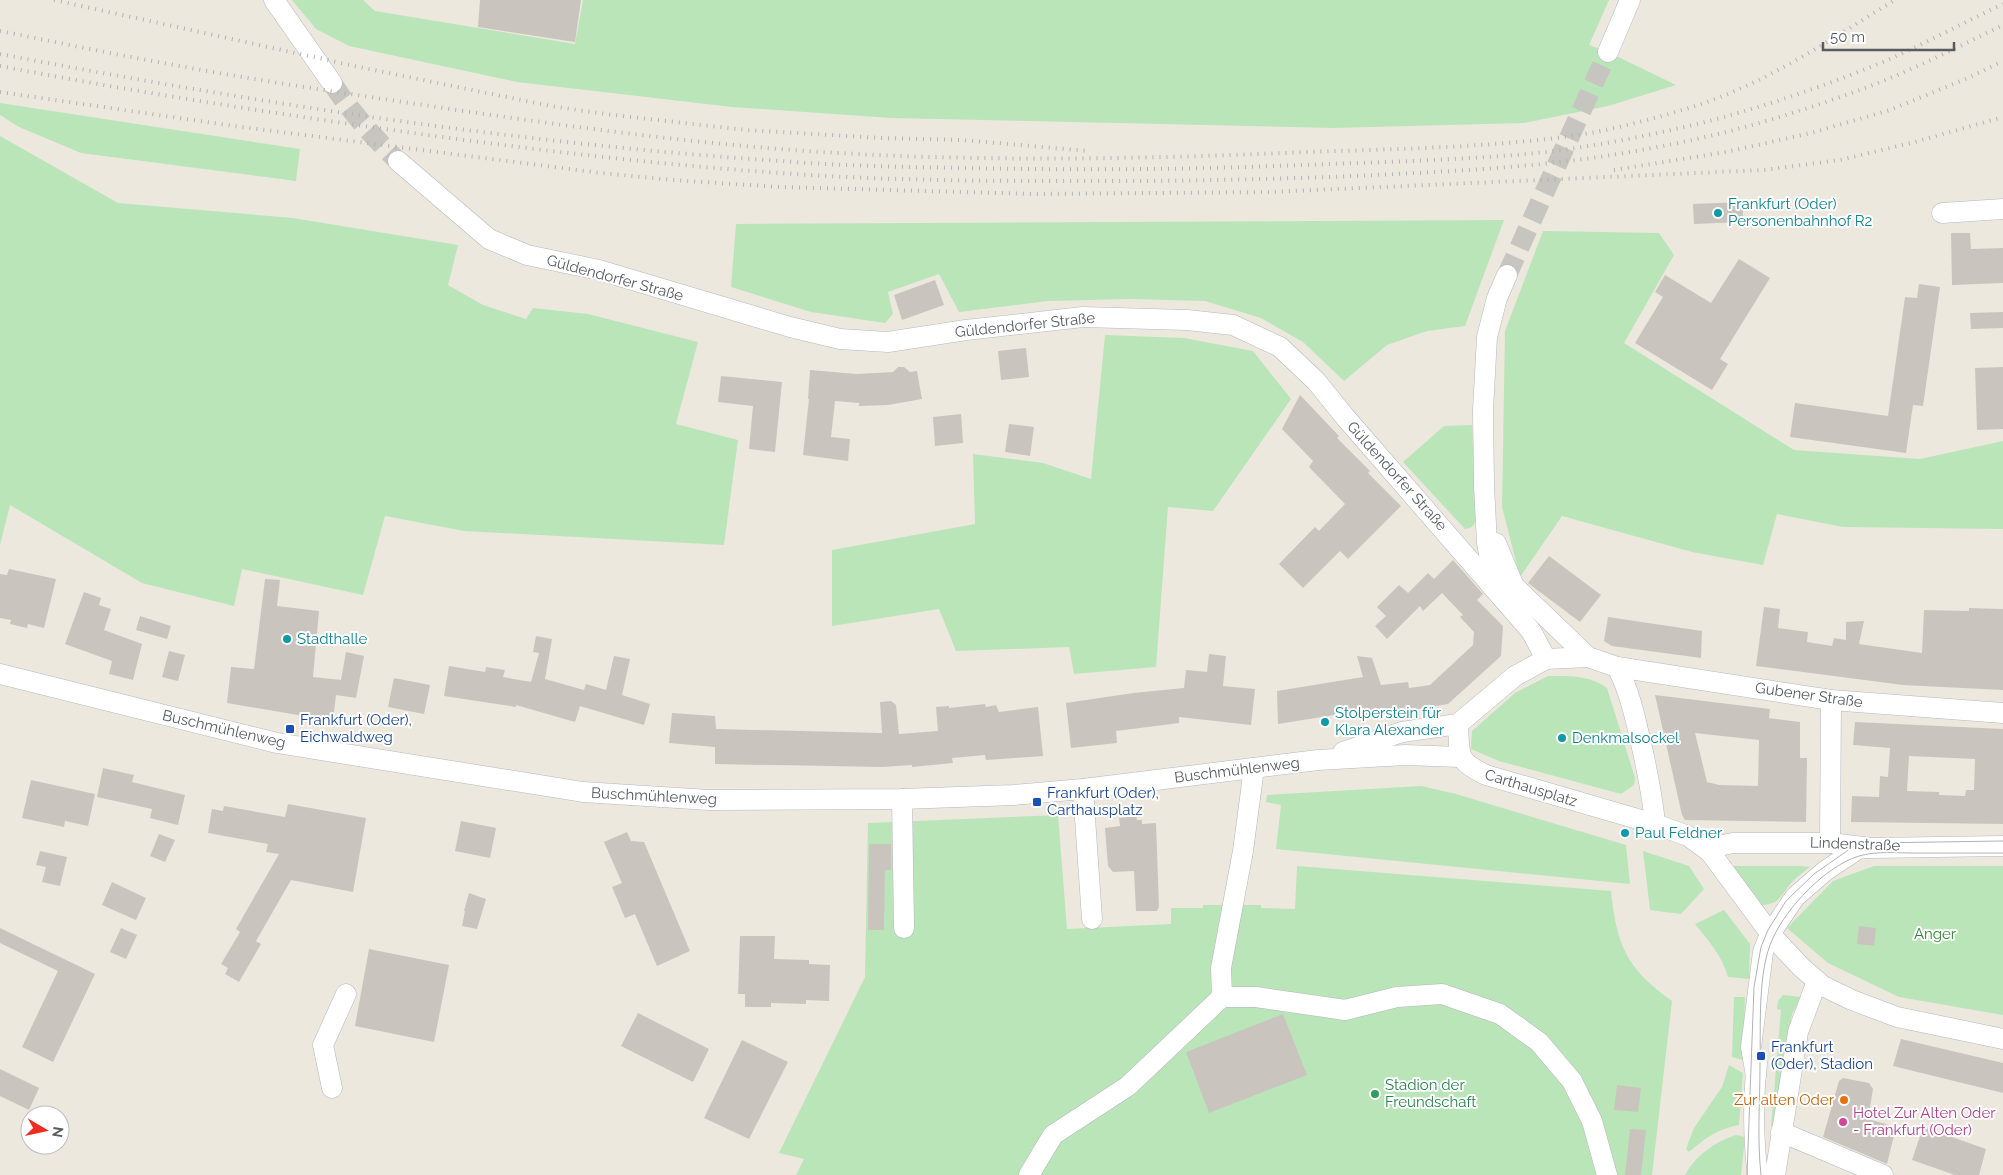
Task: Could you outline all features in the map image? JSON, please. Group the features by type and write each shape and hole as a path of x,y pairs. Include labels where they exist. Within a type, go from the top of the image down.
{"street":[{"path":"274,0 332,82"},
{"path":"1608,52 1630,0"},
{"name":"Güldendorfer Straße","path":"398,161 489,239 527,255 599,270 707,303 840,339 888,342 966,330 1083,317 1187,320 1233,325 1280,348 1316,381 1344,417 1496,588 1531,631 1546,659"},
{"path":"1942,213 2003,209"},
{"path":"1496,588 1487,543 1483,410 1487,337 1496,298 1508,276"},
{"path":"1485,508 1498,549 1514,586 1536,610 1588,657"},
{"path":"1460,757 1458,724 1515,676 1546,659 1588,657 1617,667 1627,687 1653,800 1655,824"},
{"name":"Gubener Straße","path":"1617,667 1831,700 2003,713"},
{"name":"Buschmühlenweg","path":"0,674 277,743 583,792 709,800 902,799 1014,795 1083,789 1318,760 1405,754 1460,757"},
{"path":"1830,843 1831,700"},
{"name":"Buschmühlenweg","path":"1318,760 1402,732 1458,724"},
{"name":"Carthausplatz","path":"1460,757 1468,767 1486,775 1655,824 1688,836 1710,852 1770,934 1801,967 1823,986 1852,1000 1897,1017 2003,1039"},
{"path":"1222,996 1221,968 1243,850 1254,768"},
{"path":"1083,789 1092,919"},
{"path":"902,799 904,928"},
{"name":"Lindenstraße","path":"1710,852 1719,846 1733,843 1830,843 1871,848 2003,846"},
{"path":"1758,1175 1756,1076 1761,1040 1757,1009 1763,952 1770,934 1795,897 1825,871 1858,850 1871,848"},
{"path":"1775,1175 1798,1032 1817,980"},
{"path":"332,1088 323,1045 346,994"},
{"path":"1030,1175 1053,1135 1128,1086 1222,996 1256,997 1345,1010 1397,997 1442,994 1500,1014 1539,1042 1572,1081 1592,1121 1607,1175"},
{"path":"1781,1132 1883,1175"}],"green space":[{"path":"292,0 363,0 375,11 575,44 583,0 1609,0 1589,45 1608,52 1676,85 1608,106 1524,123 1333,128 891,118 732,107 517,82 349,46 316,29"},
{"path":"0,103 300,149 296,181 81,153 19,127 0,115"},
{"path":"0,136 118,203 293,218 458,245 448,285 483,305 526,319 533,308 588,314 698,342 676,424 738,440 724,545 464,531 385,516 363,595 242,569 234,606 142,583 10,505 0,545"},
{"path":"1504,220 1465,326 1427,331 1387,345 1344,381 1303,342 1261,318 1205,301 1130,299 1048,301 959,312 939,274 888,292 893,314 885,323 811,312 731,287 736,224"},
{"path":"1543,231 1659,233 1674,255 1624,343 1794,450 1920,459 2003,441 2003,529 1843,527 1777,514 1763,565 1692,552 1562,516 1520,577 1502,507 1505,331"},
{"path":"1105,335 1184,338 1253,351 1291,399 1213,511 1168,507 1156,667 1074,674 1069,647 956,651 939,609 832,626 832,550 975,524 973,454 1043,463 1091,479"},
{"path":"1472,425 1476,518 1472,526 1465,529 1403,462 1444,426"},
{"path":"1548,676 1586,678 1607,688 1635,778 1634,785 1621,794 1499,761 1471,749 1472,731 1515,693"},
{"path":"1421,786 1456,794 1626,845 1630,884 1276,849 1281,805 1266,802 1267,795"},
{"name":"Stadion der Freundschaft","path":"1058,815 1067,929 1171,924 1171,908 1203,908 1203,905 1261,905 1261,908 1295,909 1297,866 1611,891 1617,927 1626,954 1644,978 1672,1001 1652,1175 796,1175 804,1159 779,1153 865,977 868,823"},
{"path":"1643,851 1689,866 1704,889 1681,914 1650,910"},
{"path":"1732,866 1810,867 1789,885 1774,903 1762,905"},
{"name":"Anger","path":"1874,866 2003,866 2003,1015 1899,997 1828,963 1787,928 1833,881"},
{"path":"1724,910 1750,944 1749,979 1728,977 1719,955 1695,924"},
{"path":"1783,995 1801,997 1792,1014 1775,1122 1771,1127 1781,1010 1777,1009 1778,1001"},
{"path":"1734,997 1745,997 1743,1060 1732,1057"},
{"path":"1729,1065 1743,1073 1739,1125 1712,1135 1689,1152 1686,1149 1694,1128 1722,1087"},
{"path":"1736,1135 1745,1137 1741,1175 1685,1175 1706,1150 1720,1141"}],"building":[{"path":"480,0 581,0 575,42 478,27"},
{"name":"Frankfurt (Oder) Personenbahnhof R2","path":"1743,202 1743,222 1694,224 1693,204"},
{"path":"1951,233 1970,233 1971,249 2003,248 2003,283 1952,285"},
{"path":"1739,259 1770,278 1720,359 1728,364 1712,390 1635,343 1663,297 1655,292 1665,275 1711,303"},
{"path":"935,280 944,305 902,320 894,295"},
{"path":"1919,284 1940,287 1923,406 1913,405 1906,453 1790,437 1795,403 1888,416 1905,297 1917,298"},
{"path":"2003,312 2003,328 1971,329 1970,313"},
{"path":"1026,348 1029,377 1001,380 998,351"},
{"path":"898,367 904,367 910,372 917,371 922,399 888,405 859,406 859,403 835,401 831,437 850,439 848,461 803,455 810,370 857,374 893,372"},
{"path":"2003,367 2003,429 1977,430 1975,368"},
{"path":"721,376 782,382 775,452 749,449 753,406 718,402"},
{"path":"1300,395 1339,436 1337,438 1370,471 1368,473 1401,506 1348,559 1340,551 1303,588 1279,564 1315,527 1319,531 1345,504 1309,467 1313,461 1282,429"},
{"path":"961,414 963,443 935,446 933,417"},
{"path":"1009,424 1034,427 1030,456 1005,452"},
{"path":"1549,556 1601,595 1580,622 1528,583"},
{"path":"1453,560 1483,594 1477,600 1503,626 1501,656 1448,704 1365,718 1359,711 1278,724 1277,691 1363,677 1357,656 1372,658 1381,685 1408,682 1409,688 1430,685 1473,645 1474,632 1460,617 1463,615 1442,593 1423,611 1420,606 1387,639 1375,626 1386,616 1377,607 1399,585 1408,593 1428,573 1434,579"},
{"path":"9,569 56,579 44,628 28,624 27,628 10,624 11,620 0,618 0,574 7,575"},
{"name":"Stadthalle","path":"265,579 280,580 277,606 319,611 313,677 341,680 346,652 364,656 356,698 336,695 333,721 227,703 231,667 254,669"},
{"path":"84,592 101,598 99,605 111,609 104,630 142,644 133,680 109,674 112,661 65,644"},
{"path":"1764,607 1780,609 1778,628 1808,632 1807,642 1832,646 1834,638 1846,640 1846,622 1864,621 1859,644 1922,653 1924,610 1969,611 1969,608 2003,609 2003,690 1903,685 1756,666"},
{"path":"140,616 171,626 167,639 136,630"},
{"path":"1608,617 1702,631 1701,658 1612,646 1604,641"},
{"path":"536,636 552,639 545,679 584,690 586,684 606,690 614,656 630,659 622,695 650,704 644,725 580,706 575,722 516,705 516,707 444,696 449,666 485,672 486,667 505,670 503,677 531,682 539,653 533,652"},
{"path":"169,651 185,655 178,681 162,677"},
{"path":"1209,654 1226,656 1223,686 1255,689 1251,725 1179,717 1179,723 1116,731 1117,743 1071,748 1066,703 1184,688 1186,670 1207,672"},
{"path":"394,678 430,685 424,714 388,707"},
{"path":"1655,695 1770,709 1769,718 1800,722 1800,758 1807,758 1806,822 1685,820 1682,815","holes":["1695,733 1759,740 1758,786 1719,785 1707,782"]},
{"path":"891,701 896,705 899,734 938,731 936,707 949,706 949,708 985,704 986,707 996,705 999,712 1038,707 1043,756 986,760 985,755 952,758 953,763 912,767 912,765 882,767 715,764 715,747 669,743 672,713 715,716 716,729 882,733 880,702"},
{"path":"1855,722 2003,729 2003,824 1851,822 1852,796 1879,797 1880,776 1888,777 1890,748 1853,745","holes":["1909,756 1975,759 1974,790 1966,790 1965,796 1939,795 1939,792 1907,791"]},
{"path":"103,768 134,775 132,782 185,795 178,825 150,818 152,809 97,797"},
{"path":"31,780 95,794 88,826 65,821 64,827 22,818"},
{"path":"288,804 366,818 353,892 291,880 256,941 261,944 239,982 225,974 228,968 221,964 240,932 236,929 279,854 266,852 268,844 208,833 212,809 223,811 224,806 285,817"},
{"path":"1136,816 1137,820 1142,820 1142,824 1156,823 1159,907 1157,911 1136,911 1134,871 1113,872 1108,866 1105,828 1120,826 1119,818"},
{"path":"461,821 496,828 490,858 455,851"},
{"path":"627,832 631,841 644,842 690,951 657,966 635,914 625,918 612,887 622,883 604,842"},
{"path":"159,834 175,840 165,862 150,856"},
{"path":"869,844 891,844 891,870 885,870 884,930 868,930"},
{"path":"40,851 67,857 60,886 42,882 46,867 36,865"},
{"path":"112,882 146,898 136,920 102,905"},
{"path":"469,893 486,899 477,929 462,926"},
{"path":"1859,926 1876,928 1874,946 1857,944"},
{"path":"0,928 95,974 53,1062 22,1047 58,971 0,943"},
{"path":"121,928 137,935 126,959 110,952"},
{"path":"740,936 775,936 774,959 809,960 809,964 830,965 829,1001 806,1000 806,1004 771,1003 771,1007 745,1007 745,994 738,994"},
{"path":"369,949 449,965 434,1042 355,1026"},
{"path":"638,1013 709,1049 693,1082 621,1046"},
{"path":"1283,1014 1307,1075 1209,1113 1186,1052"},
{"path":"1901,1039 2003,1063 2003,1093 1893,1066"},
{"path":"742,1040 788,1062 749,1139 704,1118"},
{"path":"0,1069 39,1088 31,1105 20,1106 0,1096"},
{"name":"Hotel Zur Alten Oder - Frankfurt (Oder)","path":"1843,1078 1869,1083 1873,1089 1868,1119 1896,1127 1887,1164 1823,1137 1839,1081"},
{"path":"1617,1085 1641,1088 1638,1112 1614,1110"},
{"path":"1923,1127 1986,1149 1979,1175 1955,1175 1912,1160"},
{"path":"1630,1129 1646,1130 1641,1175 1625,1175"}],"tunnel":[{"path":"1507,275 1608,52"},
{"path":"332,83 363,124 398,161"}],"tram line":[{"path":"1747,1175 1754,987 1761,947 1768,930 1786,901 1814,874 1854,846 1871,843 2003,841"},
{"path":"1761,1175 1759,1120 1762,983 1768,951 1779,926 1788,914 1821,878 1846,861 1859,856 1872,853 2003,853"}],"railway":[{"path":"54,0 359,67 551,106 605,114 746,130 881,138 963,140 1088,151"},
{"path":"0,31 134,58 264,81 655,137 842,153 968,158 1094,158 1454,147 1522,142 1607,130 1689,108 1743,87 1795,61 1895,0"},
{"path":"0,54 194,89 389,120 487,133 683,154 804,163 896,167 1003,169 1195,168 1400,162 1527,154 1608,143 1649,135 1738,113 1835,81 1883,62 2003,4"},
{"path":"0,66 86,82 343,123 506,145 671,164 826,176 918,179 1056,181 1215,180 1445,171 1567,161 1627,153 1707,137 1806,109 1911,69 2003,25"},
{"path":"1614,170 1726,152 1811,133 1890,110 1968,78 2003,61"},
{"path":"0,92 234,126 601,173 780,187 1035,194 1270,192 1764,170 1840,160 1915,142 2003,117"}],"place":[{"name":"Frankfurt (Oder) Personenbahnhof R2","path":"1718,213"},
{"name":"Stadthalle","path":"287,639"},
{"name":"Stolperstein für Klara Alexander","path":"1325,722"},
{"name":"Frankfurt (Oder), Eichwaldweg","path":"290,729"},
{"name":"Denkmalsockel","path":"1562,738"},
{"name":"Frankfurt (Oder), Carthausplatz","path":"1037,802"},
{"name":"Paul Feldner","path":"1625,833"},
{"name":"Frankfurt (Oder), Stadion","path":"1761,1056"},
{"name":"Stadion der Freundschaft","path":"1375,1094"},
{"name":"Zur alten Oder","path":"1844,1100"},
{"name":"Hotel Zur Alten Oder - Frankfurt (Oder)","path":"1843,1122"}]}
